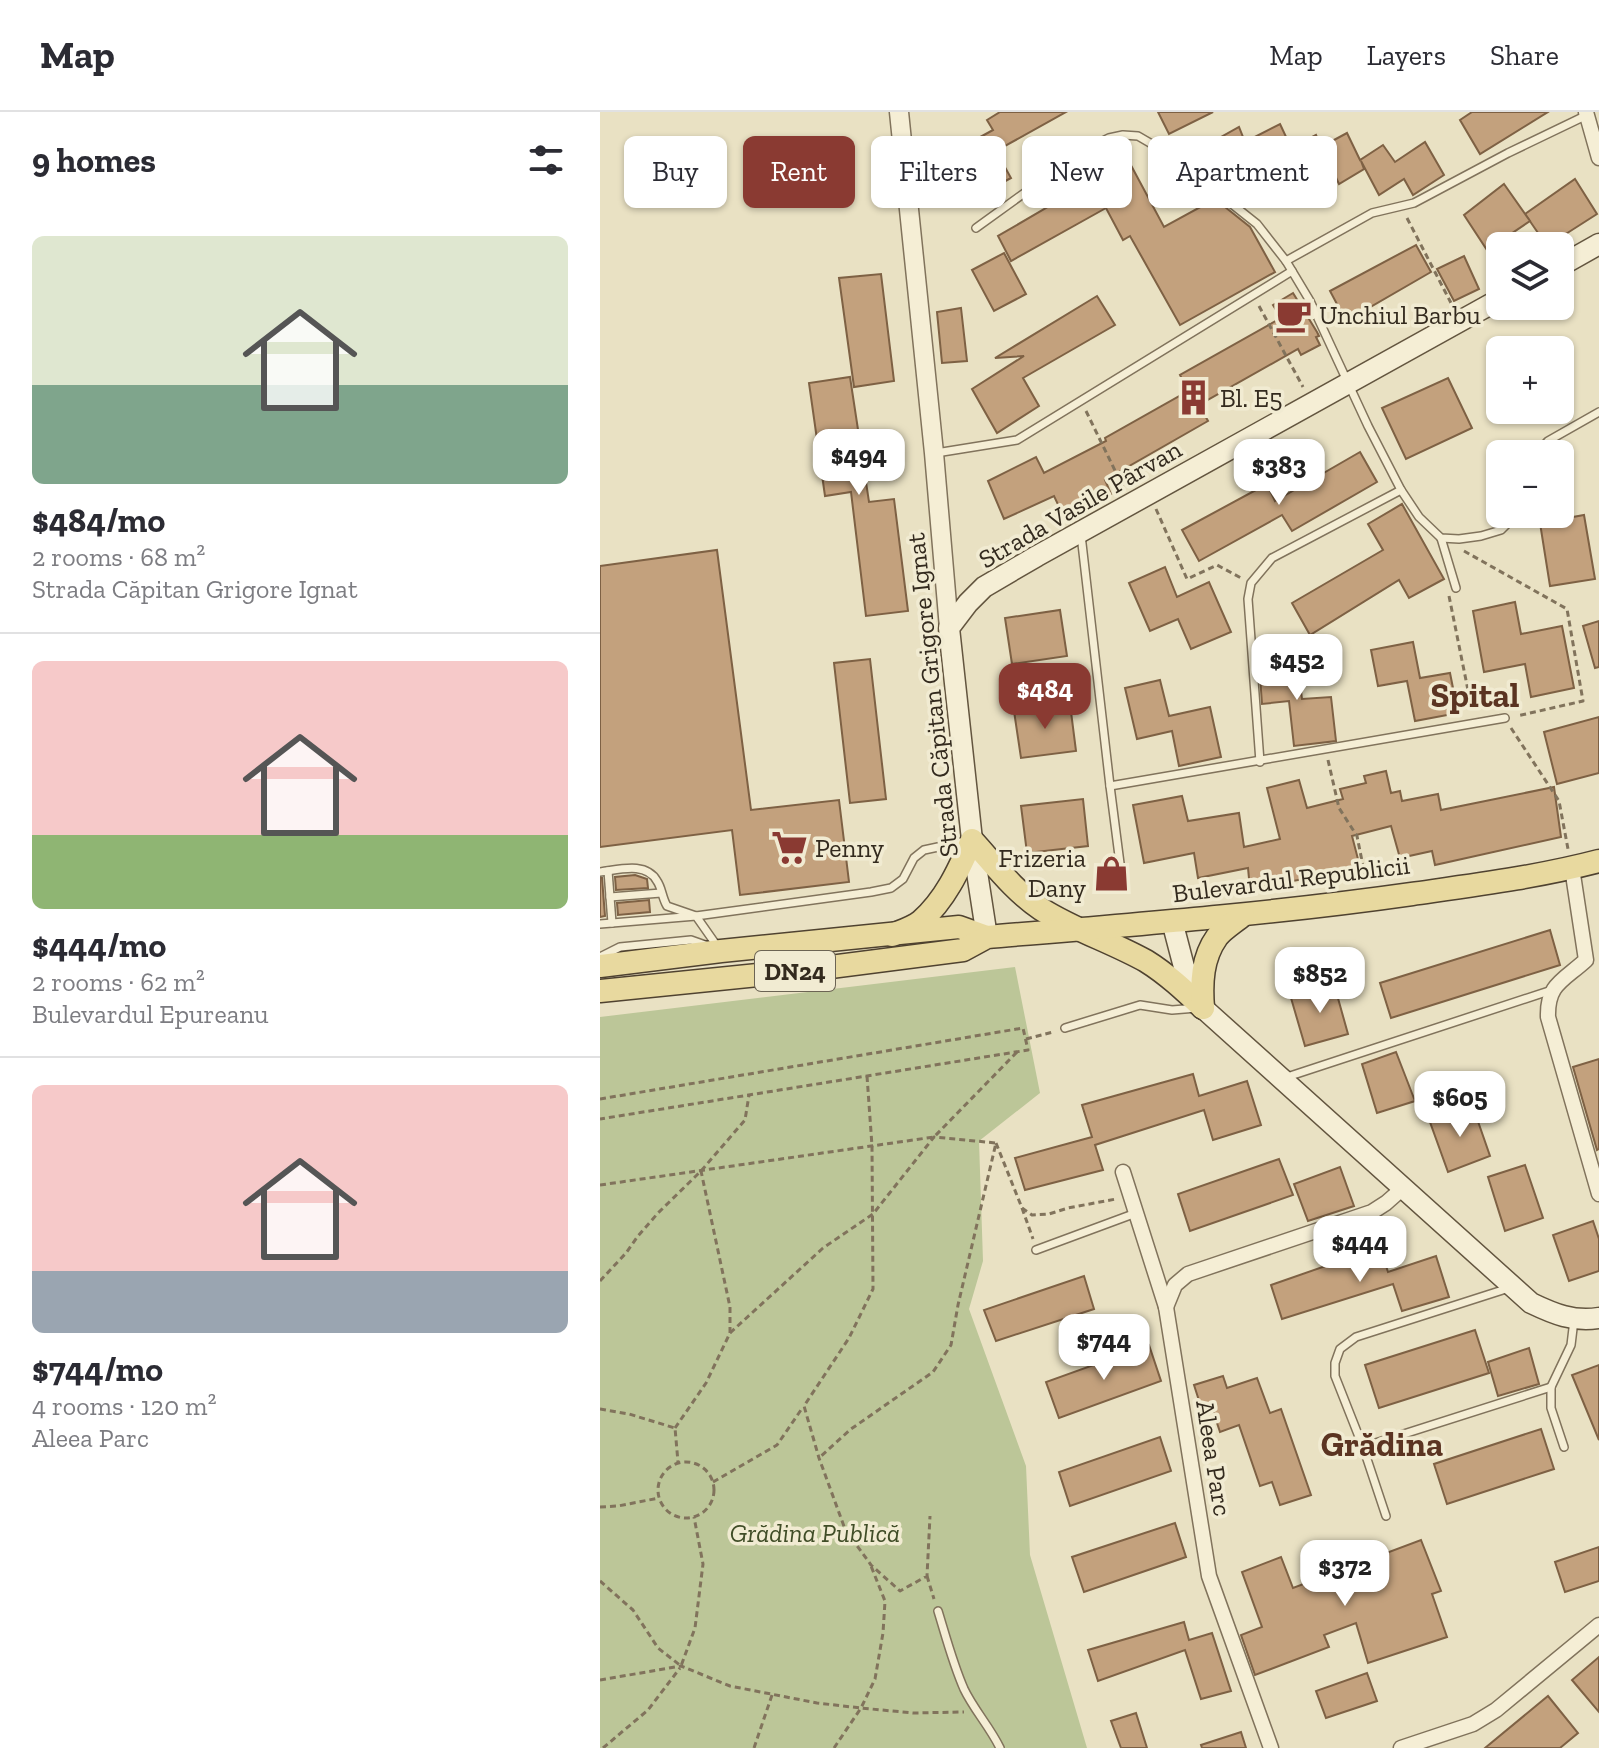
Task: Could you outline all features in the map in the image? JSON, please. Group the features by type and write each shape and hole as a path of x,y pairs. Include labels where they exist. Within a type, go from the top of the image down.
{"main road":[{"path":"1574,258 1599,244"},
{"name":"Strada Vasile Pârvan","path":"949,628 984,587 1486,307"},
{"name":"Strada Căpitan Grigore Ignat","path":"949,628 972,840 987,937"},
{"path":"892,935 919,923 937,904 953,883 972,840 1016,890 1041,909 1148,962 1177,983 1531,1303 1557,1315 1588,1320 1599,1318"},
{"name":"Bulevardul Republicii","path":"600,966 959,927 987,937 1243,915 1503,881 1599,861"},
{"path":"1203,1008 1201,983 1207,958 1218,936 1243,915"},
{"path":"1172,921 1184,967 1203,1008"},
{"name":"Bulevardul Republicii","path":"600,991 963,950 987,937"}],"street":[{"name":"Strada Căpitan Grigore Ignat","path":"899,112 949,628"},
{"path":"1586,114 1599,158"},
{"path":"1572,868 1592,960 1552,990 1548,1017 1599,1194"},
{"name":"Aleea Parc","path":"1123,1172 1166,1307 1209,1576 1271,1748"},
{"path":"1166,1307 1175,1285 1188,1274 1372,1212 1403,1188"},
{"path":"1401,1748 1473,1724 1496,1710 1599,1625"}],"lane":[{"path":"1286,261 1372,213 1414,203 1586,114"},
{"path":"976,228 1081,152 1109,138 1138,136 1169,154 1257,224 1286,261 1310,301 1401,490 1419,517 1441,538 1456,588"},
{"path":"934,453 1017,440 1292,271"},
{"path":"1550,440 1599,412"},
{"path":"1260,762 1248,599 1251,583 1272,558 1401,490"},
{"path":"1441,538 1481,536 1503,528"},
{"path":"1080,533 1122,879"},
{"path":"1110,786 1505,718"},
{"path":"600,924 696,916 891,888 903,879 914,858 924,850 972,840"},
{"path":"612,923 604,871 647,870 659,884 667,906 696,916 721,951"},
{"path":"610,897 661,893"},
{"path":"600,957 620,947 691,940 721,951"},
{"path":"1282,1079 1552,990"},
{"path":"1065,1028 1140,1005 1172,1010 1203,1008"},
{"path":"1036,1250 1136,1213"},
{"path":"1386,1516 1335,1376 1340,1349 1356,1337 1511,1287"},
{"path":"1564,1447 1551,1408 1551,1387 1571,1345 1574,1318"},
{"path":"1363,1447 1551,1387"},
{"path":"938,1611 964,1688 1000,1748"}],"path":[{"path":"1401,206 1460,321"},
{"path":"1253,296 1311,402"},
{"path":"1081,402 1187,579 1217,565 1251,583"},
{"path":"1441,538 1567,609 1583,701 1505,718 1559,801 1572,868"},
{"path":"1456,588 1448,595 1474,724"},
{"path":"1326,749 1339,808 1357,836 1370,900"},
{"path":"600,1099 1023,1028 1028,1050 600,1119"},
{"path":"1026,1039 1065,1028"},
{"path":"678,1464 675,1428 706,1383 730,1333 823,1248 873,1214 934,1137 1017,1051"},
{"path":"713,1482 777,1445 849,1338 873,1289 872,1146 867,1076"},
{"path":"600,1281 658,1213 701,1171 745,1120 749,1095"},
{"path":"600,1185 934,1137 996,1143"},
{"path":"996,1143 1036,1250"},
{"path":"819,1458 851,1429 933,1372 951,1345 996,1143"},
{"path":"701,1171 730,1307 730,1333"},
{"path":"1022,1208 1032,1215 1049,1214 1131,1196"},
{"path":"804,1406 845,1529 871,1565 900,1591 927,1576"},
{"path":"600,1409 675,1428"},
{"path":"678,1464 696,1464 713,1482 713,1499 702,1513 694,1517 686,1518 669,1512 660,1498 660,1481 671,1467 678,1464"},
{"path":"600,1507 660,1498"},
{"path":"930,1516 927,1576 938,1611"},
{"path":"603,1748 648,1710 681,1666 695,1628 703,1564 694,1517"},
{"path":"834,1748 861,1708 875,1679 885,1601 871,1565"},
{"path":"600,1581 633,1610 658,1648 681,1666 730,1686 861,1708 913,1713 976,1712"},
{"path":"600,1680 681,1666"},
{"path":"754,1748 772,1694"}],"green space":[{"name":"Grădina Publică","path":"1015,967 1040,1093 979,1141 983,1261 969,1309 1026,1466 1030,1555 1087,1748 600,1748 600,1017"}],"building":[{"path":"1000,112 1066,112 1006,145 1006,136 982,136 993,130 987,120"},
{"path":"1158,112 1213,112 1169,134"},
{"path":"1472,112 1548,112 1480,154 1460,120"},
{"path":"1280,124 1286,136 1257,136"},
{"path":"1239,127 1243,136 1223,136"},
{"path":"1347,133 1360,160 1383,145 1395,162 1425,142 1444,175 1413,195 1404,179 1379,195 1361,161 1364,169 1339,184 1337,138"},
{"path":"1132,167 1148,197 1148,208 1154,208 1164,227 1199,208 1226,208 1250,227 1275,272 1180,325 1130,236 1123,240 1106,208 1132,208"},
{"path":"1575,179 1597,214 1569,232 1537,232 1525,214"},
{"path":"1504,184 1530,221 1514,232 1486,232 1486,248 1464,215"},
{"path":"1046,208 1106,208 1011,261 998,236"},
{"path":"1416,245 1431,272 1346,321 1330,291"},
{"path":"1004,253 1026,294 994,311 972,270"},
{"path":"1464,256 1479,289 1454,301 1437,269"},
{"path":"881,274 894,381 854,387 839,278"},
{"path":"1293,293 1317,332 1320,345 1301,355 1298,349 1199,405 1208,421 1105,480 1111,494 1064,517 1054,496 1004,519 988,481 1036,457 1044,473 1106,441 1105,438 1188,391 1180,375 1281,318 1273,305"},
{"path":"1097,296 1115,325 1023,378 1039,406 997,433 972,389 1024,356 995,358"},
{"path":"961,308 967,361 942,363 937,312"},
{"path":"850,377 869,502 894,499 908,611 866,616 851,492 825,496 809,383"},
{"path":"1448,378 1472,428 1406,459 1382,408"},
{"path":"1360,452 1377,482 1292,531 1282,515 1199,561 1182,530 1267,484 1275,501"},
{"path":"1402,504 1444,579 1409,598 1399,580 1310,635 1292,603 1383,550 1368,524"},
{"path":"1584,515 1595,579 1550,586 1541,528 1574,528 1574,517"},
{"path":"717,550 751,810 839,800 849,882 740,895 732,830 600,847 600,566"},
{"path":"1165,567 1177,597 1209,582 1231,632 1191,649 1178,619 1150,631 1129,583"},
{"path":"1515,602 1521,634 1562,626 1574,688 1531,697 1525,664 1484,672 1473,611"},
{"path":"1060,610 1067,656 1012,664 1005,618"},
{"path":"1599,621 1599,667 1595,668 1583,626"},
{"path":"1413,642 1420,678 1450,673 1458,713 1415,721 1407,681 1378,686 1371,650"},
{"path":"1297,657 1302,699 1331,697 1336,741 1294,746 1289,701 1262,704 1259,662"},
{"path":"870,659 886,799 850,803 834,663"},
{"path":"1160,680 1169,716 1210,707 1221,757 1179,766 1172,731 1137,739 1125,688"},
{"path":"1070,704 1076,751 1021,758 1014,711"},
{"path":"1599,717 1599,773 1557,784 1544,732"},
{"path":"1386,771 1391,793 1400,791 1402,801 1438,794 1441,810 1554,787 1561,837 1435,865 1432,851 1400,858 1391,826 1352,836 1359,863 1352,865 1352,870 1250,889 1248,868 1198,878 1194,853 1144,863 1133,805 1182,796 1188,821 1239,813 1244,847 1280,839 1267,788 1299,780 1307,808 1343,799 1340,789 1366,783 1364,776"},
{"path":"1083,799 1088,846 1027,853 1021,806"},
{"path":"635,875 647,879 648,888 616,890 615,877"},
{"path":"600,878 605,916 600,917"},
{"path":"649,900 650,912 618,915 617,903"},
{"path":"1550,930 1560,965 1391,1018 1380,983"},
{"path":"1334,984 1348,1034 1305,1046 1291,998"},
{"path":"1396,1052 1415,1101 1377,1113 1362,1064"},
{"path":"1599,1059 1599,1149 1597,1150 1573,1067"},
{"path":"1193,1074 1199,1096 1247,1081 1261,1125 1213,1140 1204,1110 1095,1145 1103,1170 1025,1190 1015,1158 1092,1137 1082,1105"},
{"path":"1473,1107 1490,1156 1448,1172 1430,1122"},
{"path":"1279,1159 1293,1195 1190,1231 1178,1194"},
{"path":"1525,1165 1543,1218 1505,1231 1488,1177"},
{"path":"1340,1167 1354,1206 1308,1221 1294,1184"},
{"path":"1593,1221 1599,1239 1599,1271 1569,1281 1553,1235"},
{"path":"1380,1247 1388,1272 1436,1256 1449,1297 1402,1311 1393,1284 1282,1319 1271,1285"},
{"path":"1084,1276 1094,1309 996,1341 984,1310"},
{"path":"1475,1330 1489,1373 1379,1408 1365,1365"},
{"path":"1149,1345 1161,1381 1059,1418 1046,1382"},
{"path":"1529,1348 1539,1384 1498,1396 1488,1362"},
{"path":"1599,1365 1599,1440 1572,1375"},
{"path":"1223,1376 1227,1388 1257,1378 1270,1413 1281,1409 1311,1495 1280,1505 1272,1482 1260,1486 1239,1425 1220,1432 1213,1411 1203,1413 1194,1385"},
{"path":"1541,1429 1554,1469 1447,1504 1434,1464"},
{"path":"1160,1437 1171,1471 1070,1506 1059,1472"},
{"path":"1175,1523 1186,1557 1084,1592 1072,1557"},
{"path":"1421,1540 1441,1591 1432,1594 1447,1637 1368,1663 1356,1623 1324,1635 1329,1647 1255,1675 1241,1635 1262,1627 1242,1572 1281,1557 1293,1588"},
{"path":"1599,1547 1599,1581 1565,1592 1555,1562"},
{"path":"1184,1622 1189,1640 1212,1633 1231,1691 1201,1699 1185,1650 1098,1681 1088,1650"},
{"path":"1599,1657 1599,1712 1572,1680"},
{"path":"1367,1673 1377,1701 1326,1718 1316,1691"},
{"path":"1548,1696 1578,1733 1560,1748 1485,1748"},
{"path":"1136,1713 1147,1748 1121,1748 1111,1721"},
{"path":"1241,1732 1246,1748 1202,1748 1201,1745"}],"place":[{"name":"Unchiul Barbu","path":"1293,315"},
{"name":"Bl. E5","path":"1194,398"},
{"name":"Penny","path":"789,848"},
{"name":"Frizeria Dany","path":"1112,873"}],"district":[{"name":"Spital","path":"1475,695"},
{"name":"Grădina","path":"1382,1444"}]}
